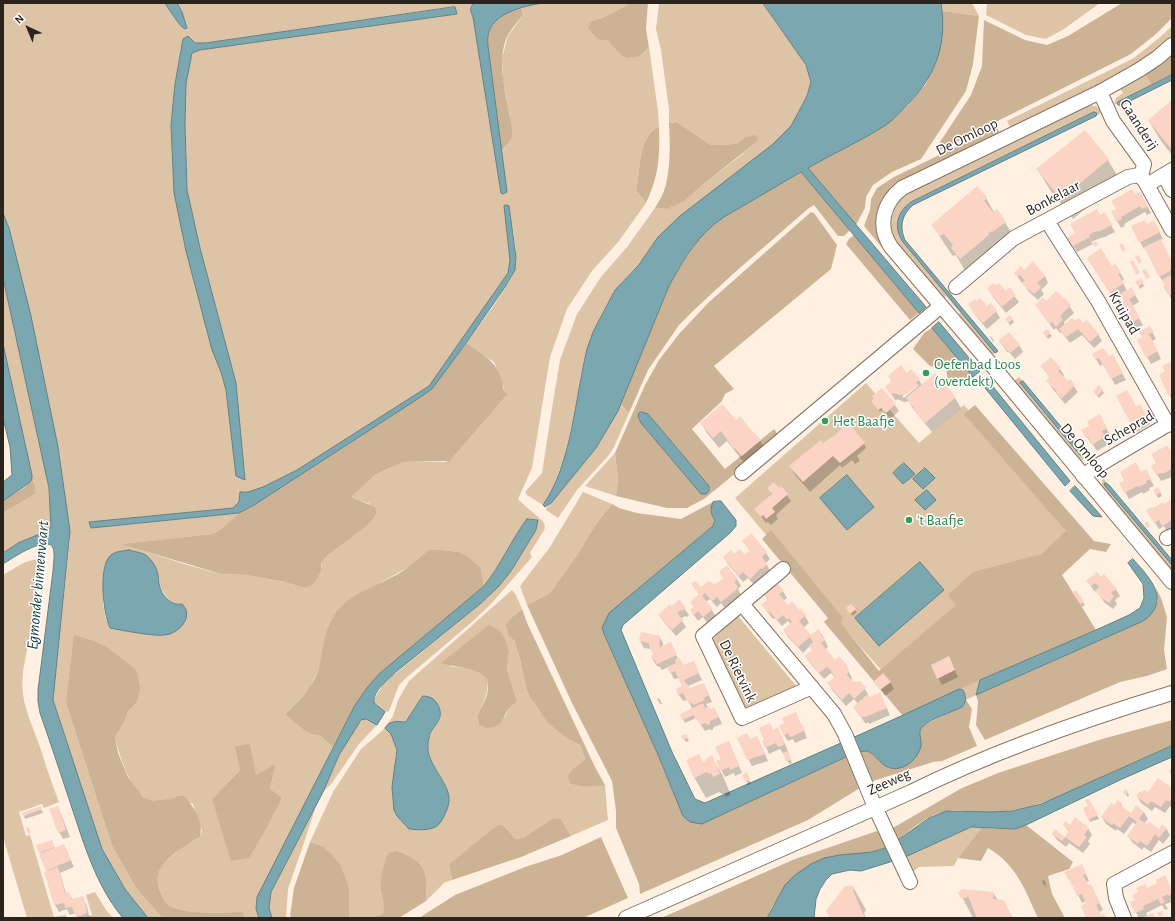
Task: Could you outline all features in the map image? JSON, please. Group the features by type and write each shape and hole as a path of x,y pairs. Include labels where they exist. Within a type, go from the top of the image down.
{"street":[{"name":"De Omloop","path":"1172,45 1157,58 1139,70 1100,92 908,185 890,199 884,214 883,223 884,233 888,241 1172,582"},
{"name":"Gaanderij","path":"1100,92 1113,121 1144,164 1144,181 1172,230"},
{"name":"Bonkelaar","path":"956,287 1014,238 1128,177 1135,175 1144,181 1168,173"},
{"path":"1168,173 1172,190"},
{"name":"Kruipad","path":"1047,221 1098,301 1170,424"},
{"path":"742,474 941,306"},
{"name":"Scheprad","path":"1083,476 1097,466 1170,424"},
{"name":"De Rietvink","path":"783,569 703,636 742,718 812,687"},
{"path":"742,604 834,714 847,738 875,807 910,882"},
{"name":"Zeeweg","path":"626,918 944,776 1018,745 1122,708 1172,693"},
{"path":"1124,918 1116,898 1114,884 1172,853"}],"shaded area":[{"path":"3,3 165,3 174,14 182,12 177,3 484,3 473,5 471,12 501,193 506,192 501,152 505,148 513,133 503,81 502,58 508,36 523,15 521,7 543,3 630,3 607,16 591,21 604,40 612,44 622,56 640,56 649,47 659,127 647,138 641,155 636,190 646,203 619,241 592,271 567,309 550,357 532,468 518,499 543,521 545,527 530,553 532,557 490,605 399,685 389,711 385,712 374,703 374,699 384,683 480,604 499,586 511,571 536,530 538,520 527,519 496,570 484,586 481,568 458,552 428,550 407,568 359,594 345,604 329,625 318,671 310,688 285,714 312,734 320,736 333,747 256,909 259,918 244,918 242,912 180,910 170,906 164,900 158,883 158,874 162,866 175,853 200,837 202,831 193,804 178,796 164,801 151,801 138,791 127,774 115,737 124,723 128,712 137,702 66,703 112,846 136,888 162,918 148,918 125,889 102,849 53,700 70,539 58,447 9,228 3,213","holes":["455,7 457,14 200,50 192,53 186,84 185,124 187,190 200,248 236,383 245,479 236,476 226,390 221,372 212,350 186,251 174,193 171,125 175,84 183,39 195,44","505,206 509,206 515,244 516,265 509,282 502,293 466,343 494,362 504,387 504,391 508,394 449,462 404,462 376,474 350,497 370,504 321,563 322,565 318,576 314,582 308,586 304,588 285,582 246,575 221,574 184,564 123,544 212,534 221,529 239,513 91,528 90,522 233,508 239,502 240,494 244,491 248,492 263,487 297,470 429,386 508,274 510,260","129,550 142,553 158,574 159,584 166,597 171,603 182,605 164,636 110,628 106,620 103,603 104,567 114,553","276,764 270,789 212,799 240,770 256,776"]},
{"path":"630,3 648,3 646,29 649,47 640,56 628,58 622,56 608,41 598,39 588,28 591,21 607,16"},
{"path":"659,3 763,3 806,65 811,82 807,96 791,126 773,144 658,237 638,266 615,290 593,332 582,368 576,408 564,458 553,487 543,505 527,495 525,492 542,473 560,360 577,314 601,277 627,247 655,208 668,209 685,201 700,187 758,141 744,138 737,143 711,145 677,122 669,123 669,110 661,50 656,29"},
{"path":"941,3 972,3 979,16 942,11"},
{"path":"987,3 1100,3 1064,29 1046,39 1026,35 986,15"},
{"path":"1122,3 1172,3 1172,18 1156,34 1131,54 940,150 938,145 971,95 982,66 984,20 1025,40 1047,45 1068,36"},
{"path":"521,7 523,15 508,35 502,58 504,84 513,133 510,141 501,152 488,37 492,26 500,17"},
{"path":"942,11 979,16 973,64 966,91 921,159 892,172 873,185 866,197 865,208 856,225 808,168 887,124 908,105 926,84 941,46"},
{"path":"1172,26 1172,39 1138,65 1011,129 1007,121 1134,58"},
{"path":"1172,53 1172,75 1151,85 1145,74"},
{"path":"1145,74 1151,85 1114,105 1116,98 1123,93 1120,89"},
{"path":"1088,105 1096,106 1103,112 1097,115 1097,112 1094,112 911,202 906,206 899,217 903,242 995,353 990,357 958,316 960,313 946,296 944,298 921,274 895,241 892,236 890,224 894,207 905,194"},
{"path":"677,122 711,145 737,143 744,138 755,135 758,141 700,187 685,201 668,209 655,208 663,193 668,174 670,148 669,123"},
{"path":"659,127 658,166 654,184 646,203 636,190 641,155 647,138"},
{"path":"997,127 1000,134 910,178 879,224 928,296 929,303 864,226 870,210 871,199 877,188 894,177"},
{"path":"801,172 850,230 844,236 838,236 814,205 809,208 734,273 679,325 648,370 629,413 621,405 626,391 669,286 701,235 713,224 724,217"},
{"path":"811,212 814,213 837,245 831,269 714,366 734,389 725,394 722,401 692,429 725,469 774,429 780,437 704,499 687,508 667,508 616,496 618,480 615,453 645,385 659,360 679,334 708,303","holes":["648,414 709,486 709,491 706,494 701,494 641,423 638,416"]},
{"path":"854,235 919,313 910,320 846,244"},
{"path":"3,278 49,488 51,527 49,530 18,543 3,553 3,513 36,492 3,344"},
{"path":"932,328 973,377 963,385 948,380 946,369 930,366 913,349 924,333"},
{"path":"466,343 492,362 500,374 504,391 508,394 449,462 404,462 376,474 351,497 375,507 376,513 373,519 365,527 329,554 321,563 320,574 311,585 304,588 285,582 246,575 221,574 121,544 212,534 221,529 239,513 254,505 432,389"},
{"path":"1019,377 1023,381 1020,384 1080,455 1083,453 1087,457 1079,460 1014,386 1014,381"},
{"name":"'t Baafje","path":"866,383 919,443 964,405 1076,531 883,672 735,498"},
{"path":"621,405 629,413 614,447 609,455 577,490 558,518 546,510 547,507 596,448"},
{"path":"975,405 1094,541 1111,544 1106,552 1090,549 1062,575 1096,630 980,680 903,716 824,622 828,618 762,539 771,530 843,618 841,623 879,671 956,605 948,595 973,572 1042,554 1066,531 964,414"},
{"path":"615,453 618,480 616,496 585,486"},
{"path":"1102,477 1109,485 1105,484 1105,486 1172,565 1172,575 1100,486 1102,484"},
{"path":"32,479 35,485 36,493 3,513 3,501 25,487"},
{"path":"583,492 612,504 596,524 577,555 550,593 527,605 520,586 550,547"},
{"path":"713,502 711,513 715,520 713,526 609,613 602,628 659,757 683,816 702,824 848,756 860,788 808,820 640,894 639,884 616,828 616,811 612,781 572,703 527,605 550,593 577,555 596,524 612,504 619,508 637,513 681,519"},
{"path":"428,550 458,552 467,556 481,568 484,586 379,674 355,705 333,747 320,736 303,729 285,714 312,683 318,671 330,622 341,607 358,594 398,574"},
{"path":"37,559 39,567 39,580 22,684 27,711 59,802 44,808 42,804 19,812 26,836 30,835 54,917 65,915 68,918 27,918 3,837 3,575 25,562"},
{"path":"1156,588 1167,617 1164,650 1167,669 1147,676 1120,682 985,740 976,725 978,702 976,695 1141,622 1158,602"},
{"path":"512,590 516,595 522,609 511,618 514,640 529,696 540,712 568,739 580,745 585,759 574,768 576,785 605,785 608,820 571,836 561,819 525,837 516,839 502,824 449,864 452,880 444,883 426,901 427,883 424,870 415,860 398,851 383,914 370,918 350,918 322,846 310,842 333,792 361,749 383,730 393,716 398,700 409,681","holes":["509,652 507,669 517,702 509,708 505,717 479,725 477,718 487,692 487,679 477,670 449,666","423,696 437,702 441,711 440,719 429,738 428,751 431,761 447,789 395,759 397,750 391,734 398,721 404,722"]},
{"path":"522,609 528,625 595,767 605,785 583,786 570,783 568,776 574,768 585,759 580,745 568,739 548,723 529,696 514,640 509,636 506,625 511,618"},
{"path":"738,616 798,688 745,712 713,639"},
{"path":"489,625 499,630 505,639 509,652 507,669 517,702 509,708 500,724 487,728 479,725 477,717 486,698 488,689 487,679 477,671 441,663"},
{"path":"74,635 107,647 135,669 138,675 140,689 137,702 128,712 124,723 115,737 118,753 128,777 143,797 152,801 184,796 195,810 201,826 200,837 168,859 162,866 158,883 164,900 170,906 180,910 243,912 244,918 162,918 136,888 112,846 66,703"},
{"path":"980,680 976,695 966,700 963,690 959,689"},
{"path":"966,700 972,709 969,727 977,746 942,761 933,762 873,781 868,775 858,753 864,751 869,752 887,766 899,768 913,759 919,749 920,732 922,726 964,705"},
{"path":"364,719 377,725 359,744 332,783 323,792 339,755 359,723"},
{"path":"1172,720 1172,746 1058,797 1034,805 1001,812 946,811 926,819 896,841 891,829 962,788 998,773 1102,739"},
{"path":"250,744 256,775 276,764 270,789 282,798 249,858 231,861 212,799 240,770 235,746"},
{"path":"316,806 288,889 286,918 272,918 269,908 271,892"},
{"path":"554,818 561,819 571,836 521,857 452,880 449,864 497,826 502,824 516,839 525,837"},
{"path":"1026,825 1073,862 1069,869 1048,876 1052,894 1065,918 1038,918 1024,888 1013,870 1006,862 988,848 981,861 958,858 981,828 1015,829"},
{"path":"971,827 981,828 958,858 954,866 919,867 911,874 903,858"},
{"path":"877,831 888,847 872,852 811,864 795,875 772,907 767,918 661,918 795,859"},
{"path":"601,837 628,898 583,918 419,918 455,895 525,867 562,855"},
{"path":"310,842 322,846 340,864 349,888 350,918 292,918 290,916 294,888"},
{"path":"398,851 415,860 424,870 427,883 426,901 399,918 370,918 383,914 384,905 381,891 381,877 383,867 388,853"},
{"path":"95,892 106,910 113,918 82,918 92,915 86,895"}],"water":[{"path":"165,3 177,3 182,12 187,28 185,29 180,25"},
{"path":"543,3 527,6 502,16 490,28 488,37 507,192 503,194 501,193 471,10 473,4"},
{"path":"763,3 941,3 943,19 940,48 936,62 923,87 913,99 886,125 808,168 926,307 919,313 801,172 724,217 707,231 692,248 669,286 618,411 596,448 552,502 545,507 543,505 553,488 567,450 587,349 593,332 615,290 638,266 658,237 680,216 773,144 791,126 807,96 811,82 806,65"},
{"path":"455,7 457,14 200,50 192,53 186,84 185,124 187,190 200,248 236,383 245,480 236,476 226,390 221,372 212,350 186,251 174,193 171,125 175,84 183,39 188,36 195,43 205,43"},
{"path":"1172,75 1172,80 1120,106 1117,104 1118,102"},
{"path":"1094,112 1097,113 1096,116 913,205 904,217 902,230 905,240 998,351 995,353 903,242 897,225 902,210 911,202"},
{"path":"504,206 509,206 516,257 515,270 466,343 432,389 254,505 239,513 91,528 89,522 233,508 239,502 240,492 248,492 263,487 297,470 429,386 508,273 510,260"},
{"path":"3,213 9,228 31,316 58,447 70,531 53,700 102,849 125,889 148,918 123,918 105,892 86,849 40,713 38,690 53,571 54,555 52,546 42,544 35,546 3,564 3,553 18,543 49,530 51,527 49,488 3,278"},
{"path":"939,322 980,371 973,377 932,328"},
{"path":"3,344 32,479 29,483 3,501 3,482 12,475 10,447 3,418"},
{"path":"1023,381 1083,453 1082,456 1020,383"},
{"path":"990,383 1070,481 1065,486 985,388"},
{"path":"642,412 648,414 709,486 709,491 706,494 701,494 641,423 638,416 639,413"},
{"path":"904,463 915,474 903,484 893,473"},
{"path":"925,468 935,478 923,489 913,479"},
{"path":"847,475 874,507 847,530 820,498"},
{"path":"1105,483 1109,485 1172,560 1172,565 1105,486"},
{"path":"1075,486 1102,517 1093,516 1070,491"},
{"path":"927,490 936,500 925,510 915,500"},
{"path":"721,501 736,520 736,526 730,533 623,625 621,630 672,752 695,799 705,803 864,733 959,689 963,690 966,699 962,707 926,723 921,728 921,746 914,760 904,767 888,767 870,752 866,751 848,756 702,824 690,822 683,816 659,757 602,628 609,613 713,526 715,520 711,513 711,507 713,502"},
{"path":"527,519 538,520 536,530 511,571 499,586 480,604 397,671 378,690 374,703 385,712 377,725 366,719 361,720 339,755 323,792 271,892 269,908 272,918 259,918 256,909 257,897 355,705 379,674 484,586 496,570"},
{"path":"129,550 143,554 149,558 157,570 159,584 164,596 170,602 182,604 186,610 187,614 185,621 179,629 171,634 154,635 110,628 105,612 103,590 104,569 107,560 111,555 117,552"},
{"path":"1133,559 1149,578 1156,592 1156,607 1148,617 1141,622 976,695 980,680 1096,630 1129,615 1140,608 1144,598 1143,584 1128,563"},
{"path":"920,562 944,590 879,646 855,618"},
{"path":"423,696 430,697 434,700 440,710 439,719 429,738 428,750 432,763 446,788 449,802 443,818 437,826 419,830 409,829 397,816 394,810 392,787 397,750 391,734 385,728 394,722 405,722"},
{"path":"1172,746 1172,757 1026,825 1015,829 971,827 903,858 861,871 850,870 832,874 820,889 816,899 814,918 767,918 785,885 795,875 811,864 824,858 872,852 888,847 929,818 946,811 1012,811 1041,804"}],"building":[{"path":"1172,100 1172,150 1148,120"},
{"path":"1085,130 1109,159 1061,199 1036,169"},
{"path":"977,186 987,197 984,201 993,212 997,209 1006,222 992,232 991,231 988,234 989,235 960,259 951,248 953,245 944,234 940,236 931,225"},
{"path":"1132,189 1135,194 1140,192 1148,206 1142,209 1140,206 1121,217 1122,219 1116,222 1111,211 1116,209 1111,201 1118,197 1117,194 1119,197"},
{"path":"1097,209 1100,215 1105,212 1112,225 1098,232 1094,232 1089,235 1090,237 1073,246 1067,238 1075,233 1070,224"},
{"path":"1144,220 1147,224 1153,221 1158,226 1160,232 1139,243 1131,226"},
{"path":"1161,239 1172,262 1172,270 1159,277 1144,247"},
{"path":"1096,241 1098,245 1095,247 1093,243"},
{"path":"1122,243 1126,250 1123,252 1119,245"},
{"path":"1101,248 1112,266 1115,264 1121,272 1118,274 1124,283 1110,293 1087,258"},
{"path":"1139,255 1142,262 1139,264 1135,257"},
{"path":"1133,260 1140,273 1136,275 1130,262"},
{"path":"1033,261 1045,276 1037,283 1041,287 1034,294 1022,284 1025,281 1020,275 1017,277 1014,273 1021,266 1024,270"},
{"path":"1146,269 1150,277 1146,279 1142,271"},
{"path":"1171,275 1172,292 1168,295 1163,286 1165,285 1162,280"},
{"path":"1141,278 1144,283 1138,286 1135,282"},
{"path":"994,283 996,285 999,283 1006,291 1010,287 1016,295 1002,307 987,288"},
{"path":"1132,287 1136,295 1129,299 1140,318 1127,325 1117,305 1124,301 1120,294"},
{"path":"1056,291 1071,305 1060,316 1063,319 1056,327 1052,322 1050,324 1035,305 1043,297 1046,301"},
{"path":"980,298 987,306 991,303 997,311 983,323 968,304 975,299 977,301"},
{"path":"1010,315 1013,319 1008,323 1005,319"},
{"path":"1072,318 1075,321 1079,318 1083,323 1087,320 1099,334 1090,342 1078,329 1066,337 1059,329"},
{"path":"1150,326 1154,332 1149,334 1158,351 1146,358 1137,340 1142,337 1139,332"},
{"path":"1047,329 1051,332 1046,337 1043,333"},
{"path":"1009,332 1020,345 1010,353 999,342 999,340"},
{"path":"1103,348 1109,356 1113,354 1123,373 1111,379 1099,358 1095,360 1092,354"},
{"path":"1051,357 1061,368 1058,371 1068,381 1070,379 1075,385 1062,398 1046,381 1050,377 1040,366"},
{"path":"1172,361 1171,396 1170,394 1168,395 1159,375 1165,371 1162,366"},
{"path":"901,365 907,373 911,369 920,379 916,383 918,385 907,394 900,395 893,393 891,395 885,387 892,381 888,376"},
{"path":"935,373 956,397 925,423 906,398"},
{"path":"1099,385 1103,390 1097,396 1093,391"},
{"path":"882,388 896,404 886,413 881,408 878,410 871,401 874,399 872,396"},
{"path":"1127,390 1136,406 1140,404 1147,417 1132,426 1116,396"},
{"path":"722,404 736,420 740,416 761,440 742,456 735,448 734,449 721,431 713,438 700,423"},
{"path":"1100,414 1107,428 1102,431 1104,435 1103,438 1092,445 1088,437 1086,438 1081,430 1089,426 1087,421"},
{"path":"848,422 865,443 840,463 833,456 803,482 789,466 821,440 823,443 834,436"},
{"path":"1168,446 1172,453 1172,469 1156,475 1151,466 1156,463 1151,454"},
{"path":"1136,462 1141,472 1146,469 1151,479 1146,481 1147,483 1138,487 1137,486 1124,493 1119,483 1124,481 1120,472"},
{"path":"774,482 779,488 781,486 788,494 772,508 775,512 766,519 763,515 761,517 754,509 772,494 767,488"},
{"path":"1158,487 1161,492 1156,495 1153,490"},
{"path":"1172,499 1172,520 1162,526 1159,520 1154,523 1146,510 1163,502 1164,504"},
{"path":"1147,521 1150,526 1147,528 1144,524"},
{"path":"751,533 767,552 762,557 767,564 750,579 743,572 739,576 723,557 731,550 734,554 740,549 745,555 750,550 742,541"},
{"path":"727,565 738,579 734,582 738,587 721,602 717,597 712,601 705,593 702,596 713,609 703,617 698,611 694,615 690,610 694,607 690,602 699,594 691,584 695,581 701,587 710,581 714,585 723,578 720,571"},
{"path":"1097,572 1101,577 1104,574 1117,589 1111,593 1114,596 1109,603 1100,597 1095,591 1099,587 1095,583 1091,586 1086,581"},
{"path":"776,582 784,591 779,594 788,605 792,601 799,610 800,608 806,615 799,621 804,627 811,635 818,629 825,640 821,643 835,660 839,656 847,665 849,671 847,675 853,682 860,681 866,688 854,699 849,693 842,700 827,683 835,677 831,671 827,667 819,673 805,656 812,650 809,646 813,642 810,637 798,647 783,630 792,622 789,618 787,620 783,615 777,620 761,605 768,599 763,593"},
{"path":"1076,590 1084,602 1080,604 1072,592"},
{"path":"679,599 686,608 677,613 683,620 672,630 658,615 670,604 672,606"},
{"path":"851,604 856,609 850,614 846,608"},
{"path":"641,632 660,636 659,647 671,642 677,655 657,664 655,660 652,660 651,657 653,654 649,643 639,641"},
{"path":"949,656 955,670 937,679 931,665"},
{"path":"679,657 683,665 694,661 699,673 684,680 690,688 704,683 709,695 703,698 705,700 693,705 692,703 689,704 683,693 678,695 676,689 682,686 675,671 670,673 667,667 676,663 675,660"},
{"path":"883,673 891,682 880,690 873,682"},
{"path":"880,692 887,708 862,718 853,707 868,694 870,697"},
{"path":"703,703 705,708 709,706 710,709 714,707 719,717 710,721 710,724 708,725 705,723 700,725 697,719 695,719 694,715 682,720 680,714"},
{"path":"796,712 804,731 790,737 788,733 783,735 779,726 784,723 782,718"},
{"path":"770,723 773,730 778,727 785,744 778,747 776,743 765,748 762,741 764,740 759,728"},
{"path":"747,733 750,739 757,736 765,754 747,760 737,738"},
{"path":"686,734 688,737 683,740 681,736"},
{"path":"729,741 739,766 730,770 729,767 720,771 716,761 721,759 715,747"},
{"path":"788,751 791,759 786,762 783,753"},
{"path":"699,754 703,762 712,755 720,774 713,777 711,773 709,774 707,772 694,778 686,760"},
{"path":"1172,768 1172,777 1169,770"},
{"path":"747,772 750,780 746,782 742,775"},
{"path":"1158,778 1172,788 1172,798 1169,802 1166,800 1161,807 1151,801 1148,805 1136,796 1139,792 1145,790 1148,792"},
{"path":"1125,789 1128,791 1126,795 1123,793"},
{"path":"1089,799 1098,815 1088,820 1083,808 1088,806 1085,800"},
{"path":"1118,800 1122,803 1120,805 1131,813 1136,805 1144,812 1139,819 1147,824 1148,821 1159,829 1162,824 1167,828 1159,838 1155,834 1147,846 1140,841 1138,844 1127,836 1137,822 1129,816 1120,828 1113,823 1112,825 1101,817 1111,803 1114,805"},
{"path":"41,806 42,809 23,816 21,813"},
{"path":"58,806 66,830 58,833 49,809"},
{"path":"1075,817 1089,828 1084,835 1087,837 1079,847 1065,837 1069,830 1063,825 1065,821 1070,825"},
{"path":"29,827 31,833 28,834 26,828"},
{"path":"1055,829 1065,837 1062,841 1052,834"},
{"path":"52,840 55,847 39,853 36,845"},
{"path":"64,844 71,860 46,871 39,854"},
{"path":"1082,864 1086,874 1083,875 1088,885 1091,884 1100,903 1096,905 1101,915 1104,914 1106,918 1086,918 1081,906 1086,903 1082,894 1077,896 1064,872"},
{"path":"58,867 65,893 69,892 71,899 83,896 87,913 76,917 72,907 65,908 64,903 54,905 44,872"},
{"path":"1165,875 1172,894 1162,897 1165,902 1161,904 1158,899 1143,906 1144,909 1135,913 1130,902 1135,900 1132,895 1138,892 1136,888 1145,884 1147,888 1157,883 1156,880"},
{"path":"845,886 853,886 853,891 865,918 830,918 826,911"},
{"path":"962,889 994,892 993,899 1004,900 1012,918 977,918 968,896 966,898 961,898 958,893"},
{"path":"1162,911 1163,915 1159,917 1157,913"},
{"path":"1153,913 1155,918 1142,918"}],"place":[{"name":"Oefenbad Loos (overdekt)","path":"926,373"},
{"name":"Het Baafje","path":"825,421"},
{"name":"'t Baafje","path":"909,520"}],"water label":[{"name":"Egmonder binnenvaart","path":"38,585"}]}
